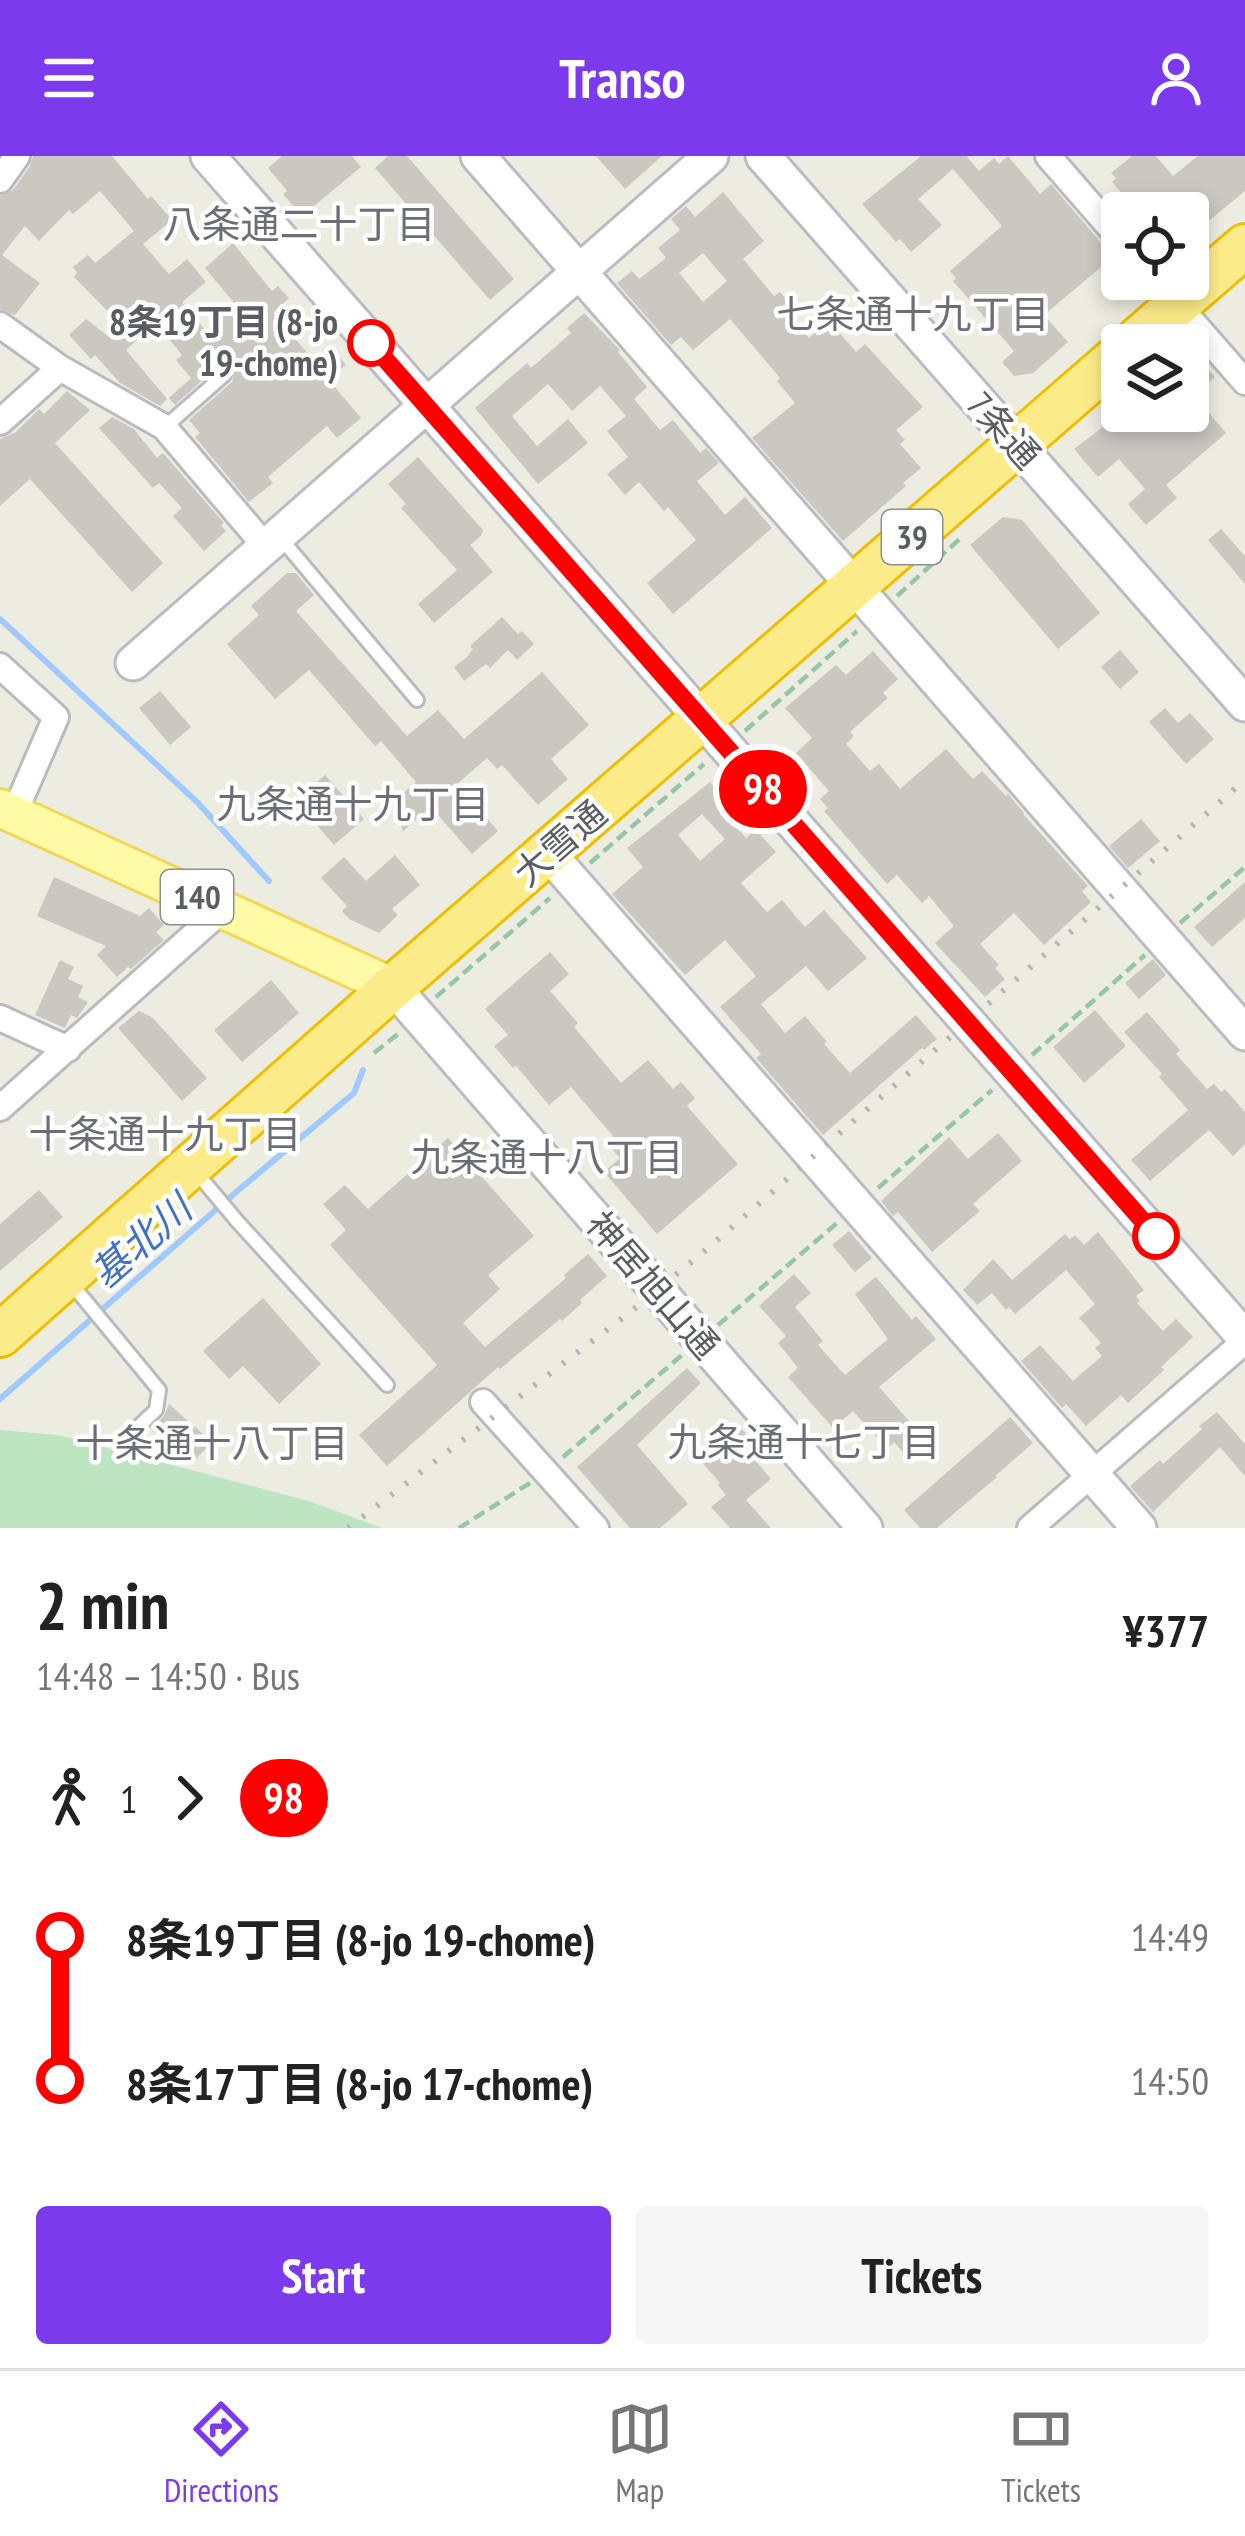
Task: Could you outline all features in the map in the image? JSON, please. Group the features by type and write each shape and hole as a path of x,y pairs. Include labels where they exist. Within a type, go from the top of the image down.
{"highway":[{"path":"1209,266 1245,245"},
{"name":"大雪通","path":"4,1322 78,1292 404,1001 868,599 1017,445 1101,371"}],"main road":[{"name":"140","path":"7,811 223,909 404,1001"}],"street":[{"path":"0,180 16,156"},
{"path":"208,156 1245,1339 1030,1528"},
{"path":"478,156 1245,1033"},
{"path":"133,662 711,156"},
{"name":"7条通","path":"764,156 1245,704"},
{"path":"1048,156 1101,217"},
{"path":"1173,300 1245,382"},
{"path":"0,325 60,368 164,427 272,541"},
{"path":"0,422 60,368"},
{"path":"0,666 56,716 7,811"},
{"path":"560,866 1139,1528"},
{"path":"0,1108 223,909"},
{"name":"神居旭山通","path":"404,1001 865,1528"},
{"path":"0,1018 68,1048"},
{"path":"483,1402 596,1528"}],"lane":[{"path":"164,427 224,375"},
{"path":"272,541 417,700"},
{"path":"204,1181 387,1385"},
{"path":"78,1292 159,1390 156,1410 136,1428"}],"path":[{"path":"374,1053 404,1001 560,866 702,765 715,735 757,718 868,599 963,536"},
{"path":"460,1528 545,1473 1245,867"}],"green space":[{"path":"0,1430 58,1435 309,1501 382,1528 0,1528"}],"building":[{"path":"33,156 112,156 172,220 143,244 169,274 187,259 206,282 182,302 206,331 236,305 205,268 233,243 272,291 278,286 289,298 273,313 317,364 334,350 346,365 328,379 361,418 337,438 327,426 268,477 273,483 249,502 195,437 200,433 189,420 232,382 231,367 217,367 175,405 169,398 191,378 176,360 182,355 156,323 126,350 167,399 160,406 120,383 69,335 86,319 113,340 124,328 74,277 73,267 88,255 95,263 134,231 100,191 73,214 69,210 39,241 25,226 2,255 40,283 15,315 0,309 0,196 13,190"},
{"path":"282,156 352,156 361,167 302,216 268,168"},
{"path":"388,156 407,156 514,279 490,300 375,168"},
{"path":"596,156 662,156 625,189"},
{"path":"921,156 968,156 979,171 994,158 999,164 1008,156 1040,194 1051,184 1101,243 1101,267 1044,315 1068,342 1033,373 1014,376 1002,362 1014,351 953,281 956,278 950,271 1002,226 953,169 918,199 942,225 911,252 862,204"},
{"path":"1132,156 1156,156 1173,176 1198,156 1245,156 1245,191 1209,221 1209,192 1121,192 1111,173"},
{"path":"723,192 764,241 743,259 774,296 780,292 794,309 788,313 809,338 829,321 856,352 865,344 923,407 896,430 905,440 900,444 921,468 843,541 752,438 795,403 730,319 693,350 681,337 671,345 617,283 632,271 639,279 666,258 658,248 680,230 671,219 686,206 695,217","holes":["703,253 727,281 703,302 679,273"]},
{"path":"584,313 647,387 634,399 660,430 673,420 700,453 706,448 719,463 697,481 725,515 745,497 772,528 673,614 647,583 696,540 639,482 625,495 607,474 628,457 607,431 626,416 600,386 572,411 548,384 512,416 537,446 568,419 588,443 538,484 475,408 527,363 531,368 571,333 567,328"},
{"path":"67,391 90,410 55,443 163,563 132,592 30,479 0,506 0,439 16,432 39,409 44,414"},
{"path":"1209,413 1226,433 1166,485 1177,498 1146,525 1128,504 1145,489 1119,459 1098,477 1074,449 1101,428 1209,432"},
{"path":"112,417 134,429 157,458 163,453 224,523 226,531 204,551 173,516 182,508 159,483 153,488 99,428"},
{"path":"418,457 483,530 470,545 493,572 434,623 418,604 457,570 401,508 406,504 388,484"},
{"path":"1003,517 1022,520 1100,613 1058,649 970,545"},
{"path":"1221,529 1245,556 1245,584 1208,540"},
{"path":"287,573 296,573 314,595 296,611 407,736 438,710 464,739 542,672 589,725 551,759 568,779 538,805 502,765 497,769 487,758 457,784 498,831 472,854 431,807 403,831 393,802 416,782 381,741 375,746 309,670 275,699 227,644 259,615 251,606"},
{"path":"502,617 534,644 517,660 508,650 490,668 486,664 464,681 454,667"},
{"path":"1120,650 1139,672 1120,689 1101,667"},
{"path":"873,651 898,679 883,693 888,698 850,732 854,736 846,744 870,771 879,764 900,789 946,749 973,779 982,771 1008,794 1088,886 1082,891 1091,902 1044,945 1014,913 980,944 1005,979 985,997 935,943 954,926 929,896 922,903 897,875 887,884 824,811 828,808 820,799 829,791 796,753 812,738 785,708 836,665 846,675"},
{"path":"160,691 191,727 170,745 139,708"},
{"path":"1165,708 1178,723 1190,713 1214,739 1186,764 1149,722"},
{"path":"325,775 364,819 334,845 296,801"},
{"path":"710,782 724,798 717,805 746,838 755,829 776,852 741,883 767,912 782,900 805,927 824,910 867,958 828,991 806,966 761,1004 785,1033 805,1016 850,1073 916,1015 937,1039 823,1135 756,1058 761,1054 720,1007 756,976 725,940 685,975 612,894 643,867 627,848","holes":["702,814 725,839 700,861 678,835"]},
{"path":"1141,819 1160,841 1128,868 1109,846"},
{"path":"395,855 420,885 392,909 398,915 379,933 349,919 342,911 347,906 321,878 344,857 366,881"},
{"path":"54,877 140,916 149,908 164,925 156,932 164,940 117,977 97,955 106,946 37,916"},
{"path":"1245,882 1245,918 1212,947 1194,927"},
{"path":"550,952 569,974 550,991 621,1083 648,1060 673,1089 681,1082 695,1098 687,1106 738,1164 657,1234 604,1172 620,1158 612,1149 619,1143 571,1087 549,1105 494,1046 508,1035 485,1009"},
{"path":"1153,959 1166,975 1139,999 1125,983"},
{"path":"60,960 74,967 68,979 83,986 78,997 88,1002 77,1018 71,1015 65,1028 35,1015"},
{"path":"271,980 299,1013 242,1062 214,1030"},
{"path":"1095,1010 1126,1046 1084,1083 1053,1047"},
{"path":"139,1011 153,1018 207,1078 182,1101 118,1028"},
{"path":"1147,1012 1207,1089 1214,1084 1221,1092 1225,1089 1245,1112 1245,1144 1233,1156 1209,1130 1150,1181 1131,1160 1188,1110 1124,1032"},
{"path":"998,1133 1022,1161 973,1204 980,1211 932,1252 898,1212 893,1216 881,1201 949,1137 968,1159"},
{"path":"448,1138 534,1236 488,1275 500,1289 463,1323 485,1347 588,1254 607,1276 562,1321 498,1367 387,1466 359,1435 437,1365 330,1245 346,1230 323,1204 345,1185 368,1209"},
{"path":"39,1190 63,1217 0,1271 0,1224"},
{"path":"849,1231 872,1258 855,1272 832,1245"},
{"path":"1098,1232 1144,1290 1136,1296 1137,1303 1163,1331 1176,1319 1193,1337 1128,1403 1121,1395 1086,1426 1066,1404 1062,1408 1021,1361 1040,1345 1073,1381 1102,1356 1095,1348 1101,1343 1079,1318 1095,1304 1066,1270 1015,1314 992,1293 977,1305 963,1290 993,1259 1012,1280 1065,1234 1070,1239 1075,1235 1084,1245"},
{"path":"794,1274 811,1293 795,1307 823,1341 818,1345 845,1375 888,1339 855,1294 876,1277 912,1320 916,1316 936,1339 879,1387 917,1430 924,1423 935,1436 909,1459 894,1442 887,1449 853,1411 833,1428 788,1377 798,1368 778,1343 786,1336 759,1306"},
{"path":"263,1298 321,1364 279,1404 243,1366 229,1379 203,1351"},
{"path":"687,1368 701,1383 637,1445 688,1504 660,1528 630,1528 577,1467"},
{"path":"169,1404 212,1442 191,1464 151,1429"},
{"path":"1217,1412 1245,1444 1245,1476 1220,1447 1153,1512 1130,1486 1160,1460 1163,1464"},
{"path":"1010,1417 1033,1443 937,1528 920,1528 904,1510"},
{"path":"739,1426 756,1445 748,1452 771,1479 746,1500 771,1528 730,1528 711,1507 726,1495 700,1460"}],"waterway":[{"name":"基北川","path":"0,619 197,802 269,881"},
{"name":"基北川","path":"0,1399 354,1093 363,1070"}],"railway":[{"path":"348,1528 700,1255 1245,780"}],"bus line":[{"name":"98","path":"371,343 1156,1236"}],"place":[{"name":"8条19丁目 (8-jo 19-chome)","path":"371,343"}],"district":[{"name":"八条通二十丁目","path":"299,224"},
{"name":"七条通十九丁目","path":"913,314"},
{"name":"九条通十九丁目","path":"353,804"},
{"name":"十条通十九丁目","path":"165,1134"},
{"name":"九条通十八丁目","path":"547,1157"},
{"name":"九条通十七丁目","path":"804,1442"},
{"name":"十条通十八丁目","path":"212,1443"}]}
